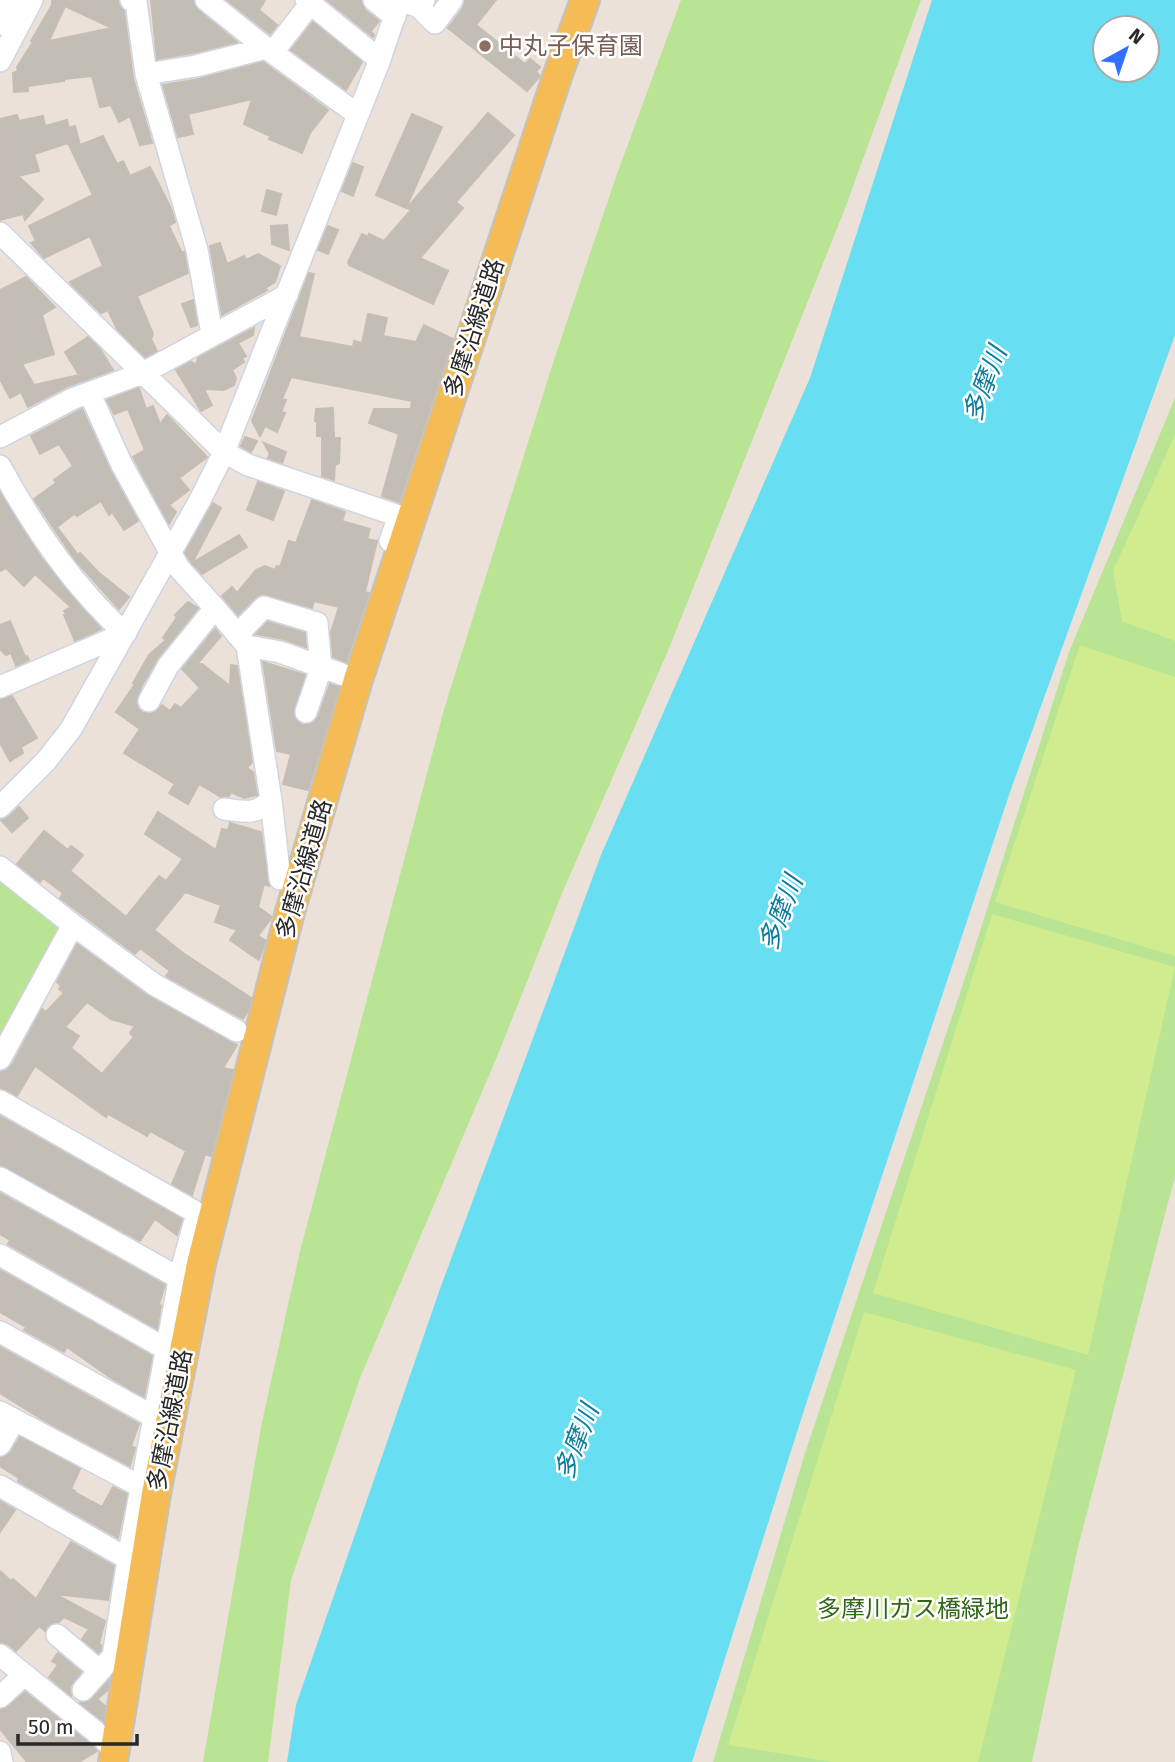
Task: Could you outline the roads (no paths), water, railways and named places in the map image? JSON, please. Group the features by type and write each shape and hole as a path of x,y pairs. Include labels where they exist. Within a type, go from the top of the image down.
{"main road":[{"name":"多摩沿線道路","path":"114,1757 114,1662 148,1490 289,912 358,680 585,0"}],"street":[{"path":"0,24 12,0"},
{"path":"0,61 32,0"},
{"path":"131,0 136,2 146,74 197,250 212,334"},
{"path":"206,0 357,114"},
{"path":"374,0 410,6 435,23 452,0"},
{"path":"146,74 269,50 308,2 380,60"},
{"path":"0,807 60,745 71,729 200,500 224,452 357,114 380,60 410,6"},
{"path":"0,233 224,452 248,465 399,516 373,592"},
{"path":"0,437 35,417 144,373 287,295"},
{"path":"90,394 122,465 179,568 242,641 263,748 280,879"},
{"path":"0,466 29,519 68,574 114,625 126,632"},
{"path":"242,641 264,607 317,623 321,668 306,712"},
{"path":"149,701 168,666 215,608"},
{"path":"0,687 126,632"},
{"path":"242,641 358,680"},
{"path":"224,809 255,811 262,809 271,800"},
{"path":"0,867 155,985 237,1031"},
{"path":"0,1059 73,925"},
{"path":"0,1101 197,1213 179,1278 154,1418 148,1490 128,1559 114,1662 83,1690"},
{"path":"0,1178 179,1278"},
{"path":"0,1255 166,1349"},
{"path":"0,1332 154,1418"},
{"path":"0,1445 7,1416 148,1490"},
{"path":"0,1486 128,1559"},
{"path":"57,1635 114,1662"},
{"path":"0,1655 102,1737 114,1757"},
{"path":"0,1697 24,1675"},
{"path":"0,1752 2,1762"}],"water":[{"name":"多摩川","path":"932,0 1175,0 1175,335 1010,792 805,1407 692,1762 287,1762 296,1705 441,1286 601,855 810,378"}],"place":[{"name":"中丸子保育園","path":"485,46"}],"park label":[{"name":"多摩川ガス橋緑地","path":"913,1609"}]}
